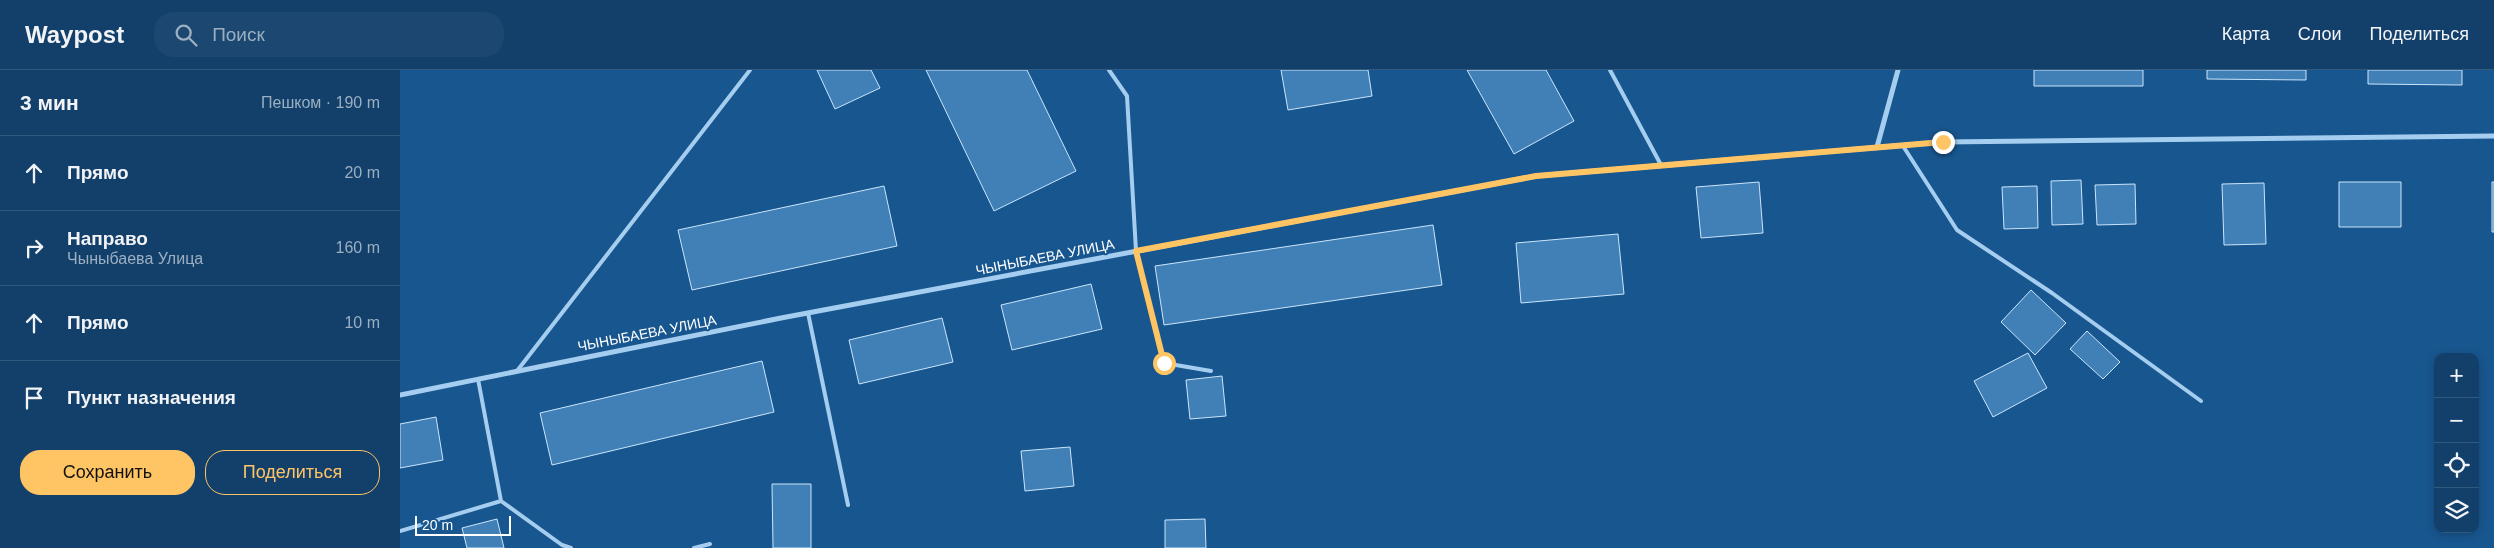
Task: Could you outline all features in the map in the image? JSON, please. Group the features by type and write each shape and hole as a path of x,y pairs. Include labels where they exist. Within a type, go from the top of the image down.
{"street":[{"path":"1877,147 1898,70"},
{"name":"ЧЫНЫБАЕВА УЛИЦА","path":"400,395 808,313 1536,176 1943,142 2494,136"}],"lane":[{"path":"517,371 750,70"},
{"path":"1110,70 1127,96 1136,251 1164,363 1211,371"},
{"path":"1610,70 1661,165"},
{"path":"1903,146 1957,230 2052,293 2201,401"},
{"path":"808,313 848,505"},
{"path":"478,379 501,501 562,546 571,548"},
{"path":"400,531 501,501"},
{"path":"694,548 710,544"}],"building":[{"path":"817,70 871,70 880,88 835,109"},
{"path":"926,70 1027,70 1076,171 994,211"},
{"path":"1281,70 1368,70 1372,96 1288,110"},
{"path":"1467,70 1546,70 1574,121 1514,154"},
{"path":"2034,70 2143,70 2143,86 2034,86"},
{"path":"2207,70 2306,70 2306,80 2207,79"},
{"path":"2368,70 2462,70 2462,85 2368,84"},
{"path":"2081,180 2083,224 2052,225 2051,181"},
{"path":"1759,182 1763,233 1701,238 1696,187"},
{"path":"2339,182 2401,182 2401,227 2339,227"},
{"path":"2492,182 2494,182 2494,232 2492,232"},
{"path":"2264,183 2266,244 2224,245 2222,184"},
{"path":"2135,184 2136,224 2097,225 2095,185"},
{"path":"884,186 897,246 692,290 678,230"},
{"path":"2037,186 2038,228 2004,229 2002,187"},
{"path":"1433,225 1442,285 1164,325 1155,266"},
{"path":"1618,234 1624,294 1521,303 1516,243"},
{"path":"1091,284 1102,329 1012,350 1001,305"},
{"path":"2031,290 2066,323 2035,355 2001,322"},
{"path":"942,318 953,362 859,384 849,340"},
{"path":"2087,331 2120,362 2103,379 2070,349"},
{"path":"2028,353 2047,388 1993,417 1974,381"},
{"path":"762,361 774,412 552,465 540,413"},
{"path":"1222,376 1226,416 1190,419 1186,380"},
{"path":"436,417 443,460 400,468 400,424"},
{"path":"1070,447 1074,486 1025,491 1021,451"},
{"path":"772,484 811,484 811,548 773,548"},
{"path":"497,519 504,548 467,548 462,528"},
{"path":"1205,519 1206,548 1165,548 1165,520"}],"route":[{"path":"1164,363 1136,251 1536,176 1943,142"}]}
